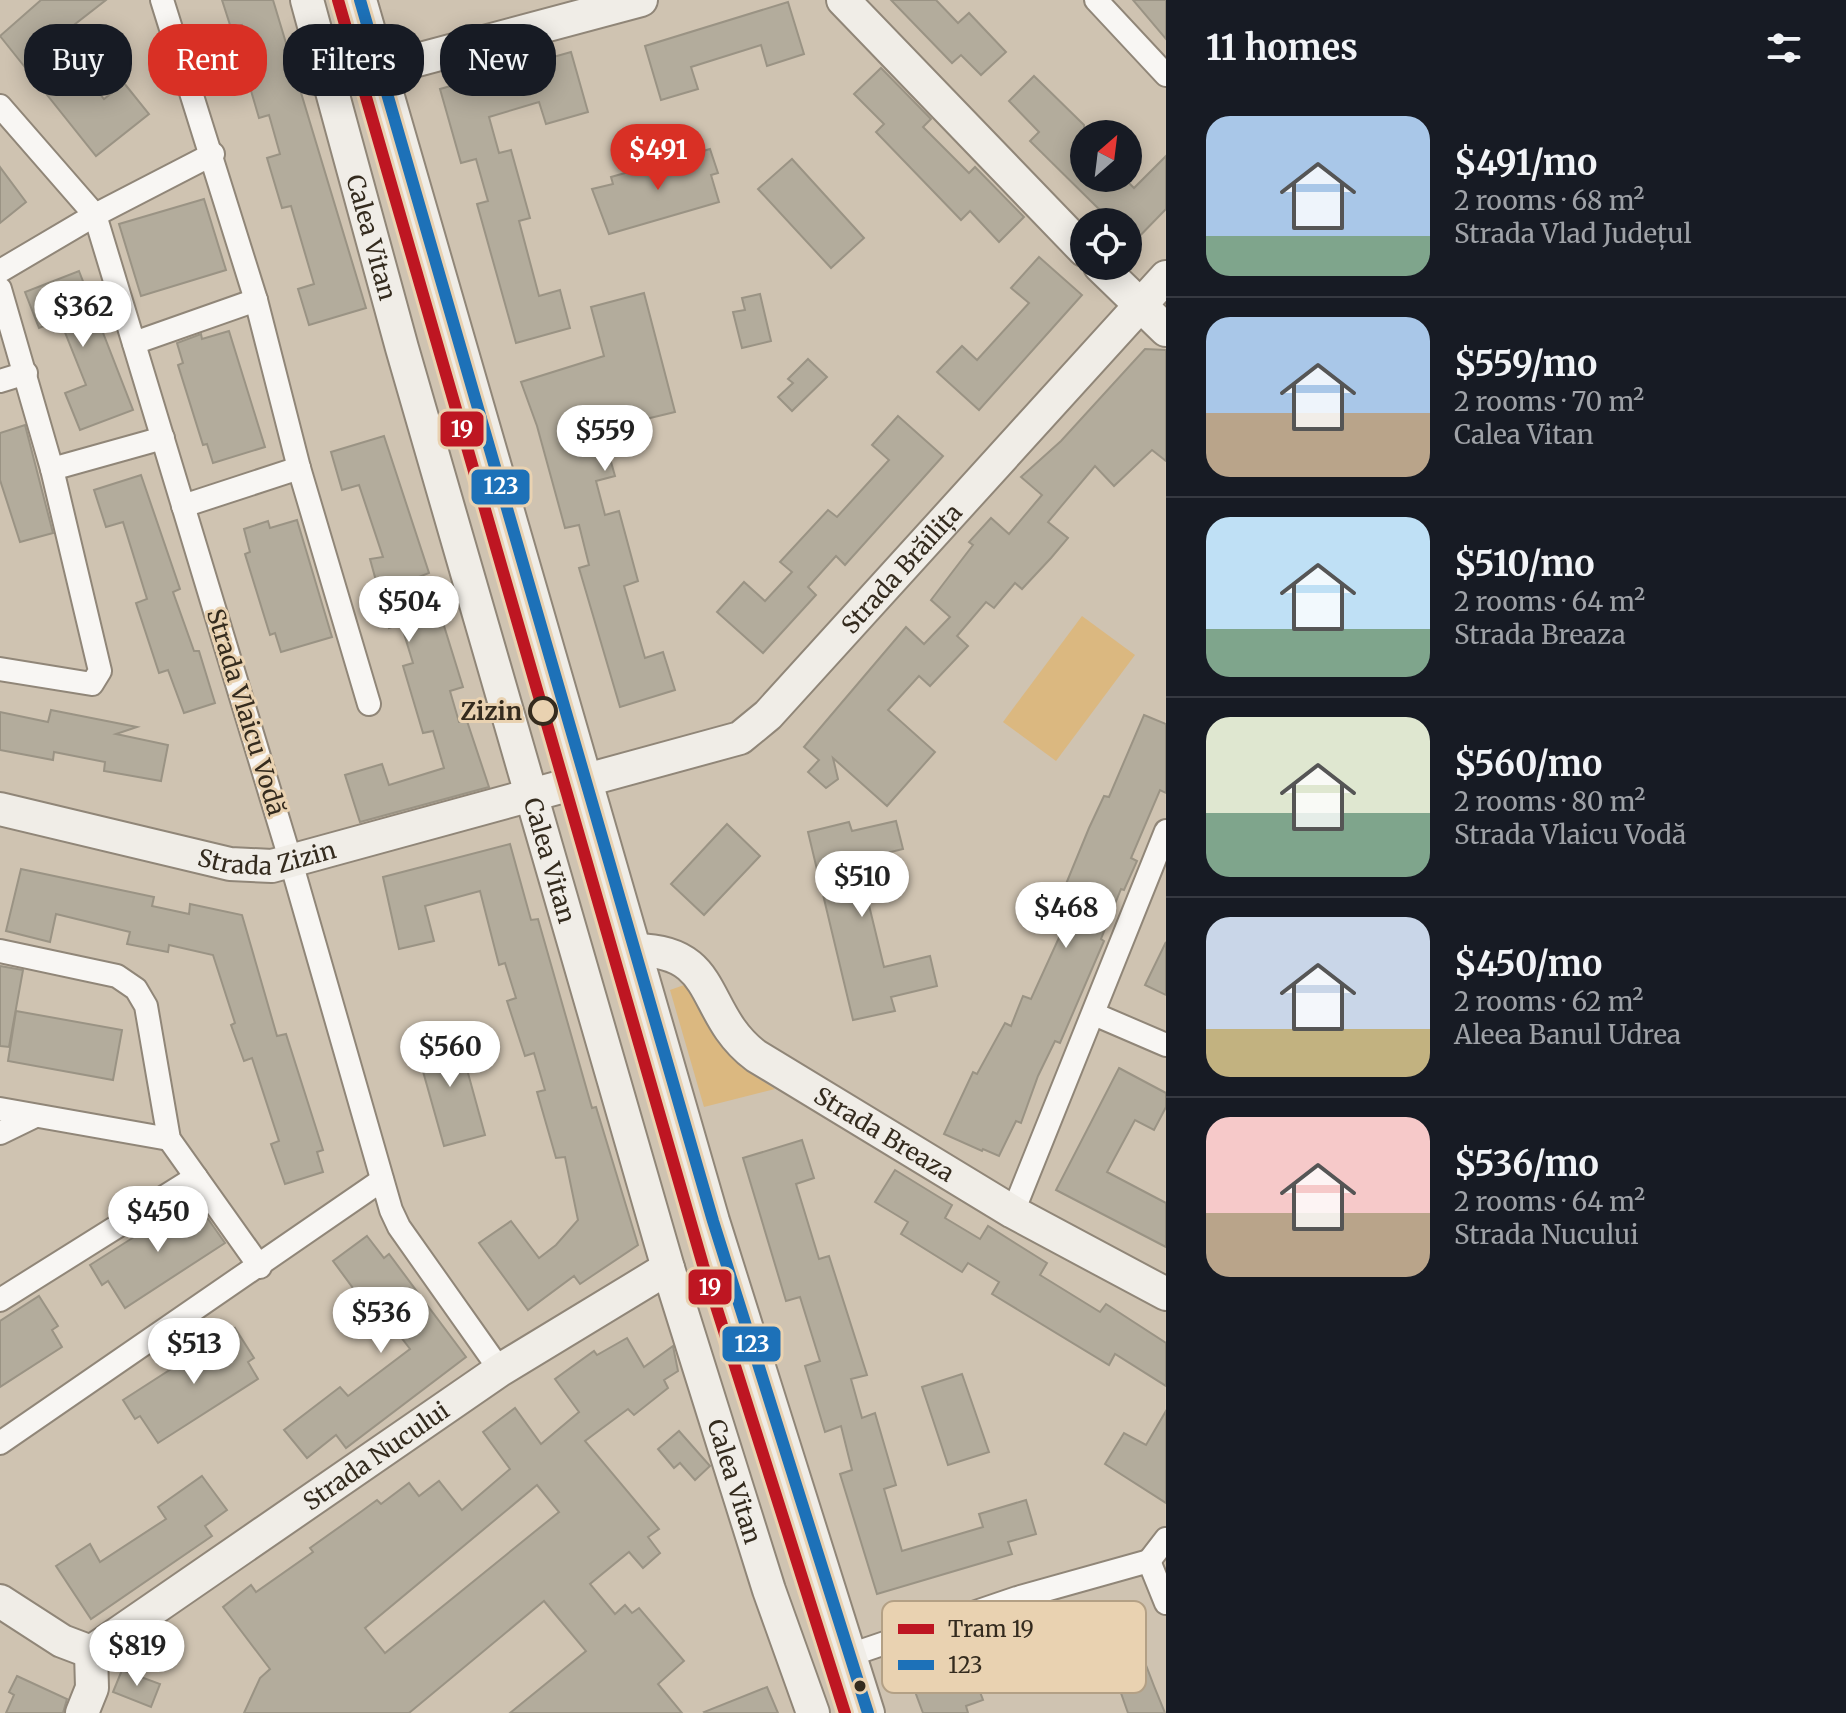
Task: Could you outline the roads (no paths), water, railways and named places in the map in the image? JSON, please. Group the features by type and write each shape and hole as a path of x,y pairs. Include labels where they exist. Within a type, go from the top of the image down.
{"street":[{"path":"162,0 213,154 256,300 299,468 369,704"},
{"name":"Calea Vitan","path":"307,0 314,24"},
{"path":"360,0 367,24"},
{"path":"424,57 641,0"},
{"path":"843,0 1070,235"},
{"path":"1096,0 1165,73"},
{"name":"Calea Vitan","path":"334,96 402,348 668,1268 769,1590 813,1713"},
{"path":"388,96 713,1221 847,1656 868,1713"},
{"name":"Strada Vlaicu Vodă","path":"0,106 95,215 291,862 382,1180 399,1227 500,1370"},
{"path":"0,271 95,215 213,154"},
{"name":"Strada Brăilița","path":"531,793 699,752 740,738 755,728 1166,277"},
{"path":"1114,280 1166,330"},
{"path":"0,289 52,469 100,671 98,679 92,684 0,669"},
{"path":"134,343 256,300"},
{"path":"0,381 26,373"},
{"path":"52,469 163,438"},
{"path":"183,506 299,468"},
{"name":"Strada Zizin","path":"0,809 252,868 291,862 531,793"},
{"path":"1013,1212 1166,831"},
{"name":"Strada Breaza","path":"636,950 659,950 687,962 703,980 734,1040 799,1084 1013,1212 1166,1294"},
{"path":"0,951 117,976 136,989 146,1006 169,1139 260,1267"},
{"path":"1094,1014 1166,1045"},
{"path":"0,1109 169,1139"},
{"path":"0,1133 35,1116"},
{"path":"0,1300 196,1177"},
{"path":"0,1443 260,1267 382,1180"},
{"name":"Strada Nucului","path":"91,1652 500,1370 668,1268"},
{"path":"1011,1601 1149,1561 1166,1539"},
{"path":"1149,1561 1166,1603"},
{"path":"0,1601 62,1641 91,1652 92,1688 82,1713"},
{"path":"847,1656 882,1644"}],"tram line":[{"name":"19","path":"338,0 703,1265 845,1713"}],"place":[{"name":"Zizin","path":"543,711"}]}
